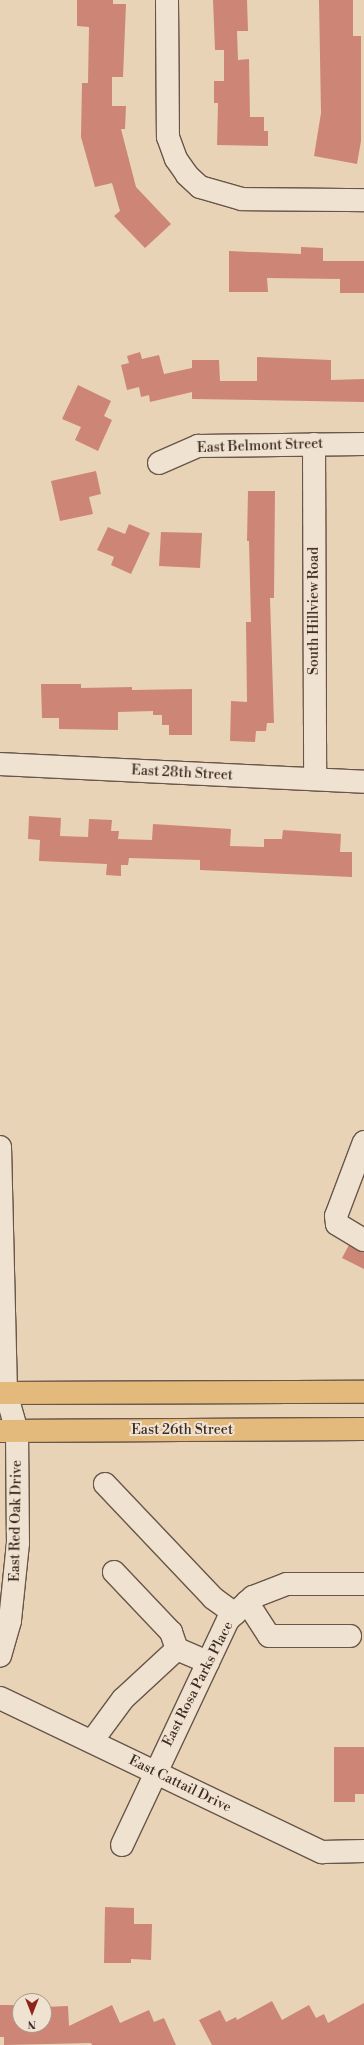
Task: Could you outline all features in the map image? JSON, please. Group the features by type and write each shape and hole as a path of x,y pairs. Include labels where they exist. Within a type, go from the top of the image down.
{"main road":[{"path":"2,1398 364,1392"},
{"name":"East 26th Street","path":"9,1431 364,1429"}],"street":[{"path":"166,0 168,137 176,160 187,175 200,187 242,199 364,200"},
{"name":"South Hillview Road","path":"314,444 315,779"},
{"name":"East Belmont Street","path":"159,463 198,446 364,444"},
{"name":"East 28th Street","path":"0,764 364,782"},
{"path":"364,1142 336,1216 337,1224 364,1240"},
{"name":"East Red Oak Drive","path":"0,1147 2,1398 9,1431 18,1543 10,1621 0,1656"},
{"path":"104,1484 213,1598 241,1608 269,1636 350,1636"},
{"path":"114,1572 171,1632 177,1649 208,1662"},
{"name":"East Rosa Parks Place","path":"122,1845 154,1772 228,1620 253,1597 287,1584 364,1584"},
{"path":"92,1741 123,1699 177,1649"},
{"name":"East Cattail Drive","path":"0,1698 322,1852 364,1851"}],"building":[{"path":"77,0 113,0 113,4 126,4 123,77 112,77 112,106 126,106 125,129 121,129 136,187 171,224 145,248 114,216 120,211 112,183 95,187 81,137 82,83 88,83 89,27 77,26"},
{"path":"213,0 247,0 248,31 237,31 238,60 249,59 250,117 264,117 264,131 268,131 268,146 217,145 218,103 214,103 214,81 224,81 224,50 215,50"},
{"path":"319,0 353,0 353,36 361,36 361,141 357,164 314,156 321,113"},
{"path":"301,247 323,248 323,261 364,261 364,293 340,293 340,279 267,278 268,292 229,292 229,251 301,254"},
{"path":"140,352 142,359 159,355 164,374 192,368 192,360 219,360 220,381 257,381 257,357 331,360 331,380 364,379 364,402 192,399 192,392 150,402 149,395 141,397 139,387 127,390 121,365 129,363 127,356"},
{"path":"78,385 111,401 104,416 112,420 98,451 75,440 81,427 62,419"},
{"path":"96,471 101,494 89,497 93,514 60,521 51,481"},
{"path":"248,491 275,491 274,598 270,598 274,723 267,723 266,731 256,731 255,742 230,741 231,701 247,702 246,622 251,622 249,541 247,541"},
{"path":"129,524 150,533 131,574 111,565 114,557 97,550 108,527 125,534"},
{"path":"161,532 202,533 200,568 159,566"},
{"path":"41,684 81,684 81,688 132,687 132,690 192,689 192,735 169,735 169,725 162,725 162,715 153,715 153,711 118,712 118,730 59,729 59,718 42,718"},
{"path":"29,816 61,818 60,836 88,837 89,819 112,820 111,831 119,831 118,839 152,840 153,824 231,829 230,846 264,847 264,839 282,839 283,830 341,834 340,852 352,852 352,877 200,870 200,860 129,858 128,865 121,865 121,876 106,875 107,864 39,861 40,840 28,839"},
{"path":"349,1245 364,1252 364,1269 342,1258"},
{"path":"334,1747 364,1747 364,1794 355,1794 355,1802 334,1802"},
{"path":"105,1907 134,1908 134,1924 152,1924 151,1960 131,1959 131,1963 104,1963"},
{"path":"272,2001 282,2020 309,2005 316,2018 324,2014 328,2023 364,2003 364,2045 212,2045 199,2020 220,2010 226,2022 236,2017 237,2020"},
{"path":"0,2005 12,2005 12,2033 52,2033 52,2007 68,2006 69,2026 112,2005 120,2023 149,2010 154,2022 164,2018 176,2045 92,2045 91,2043 4,2045 4,2037 0,2037"}]}
